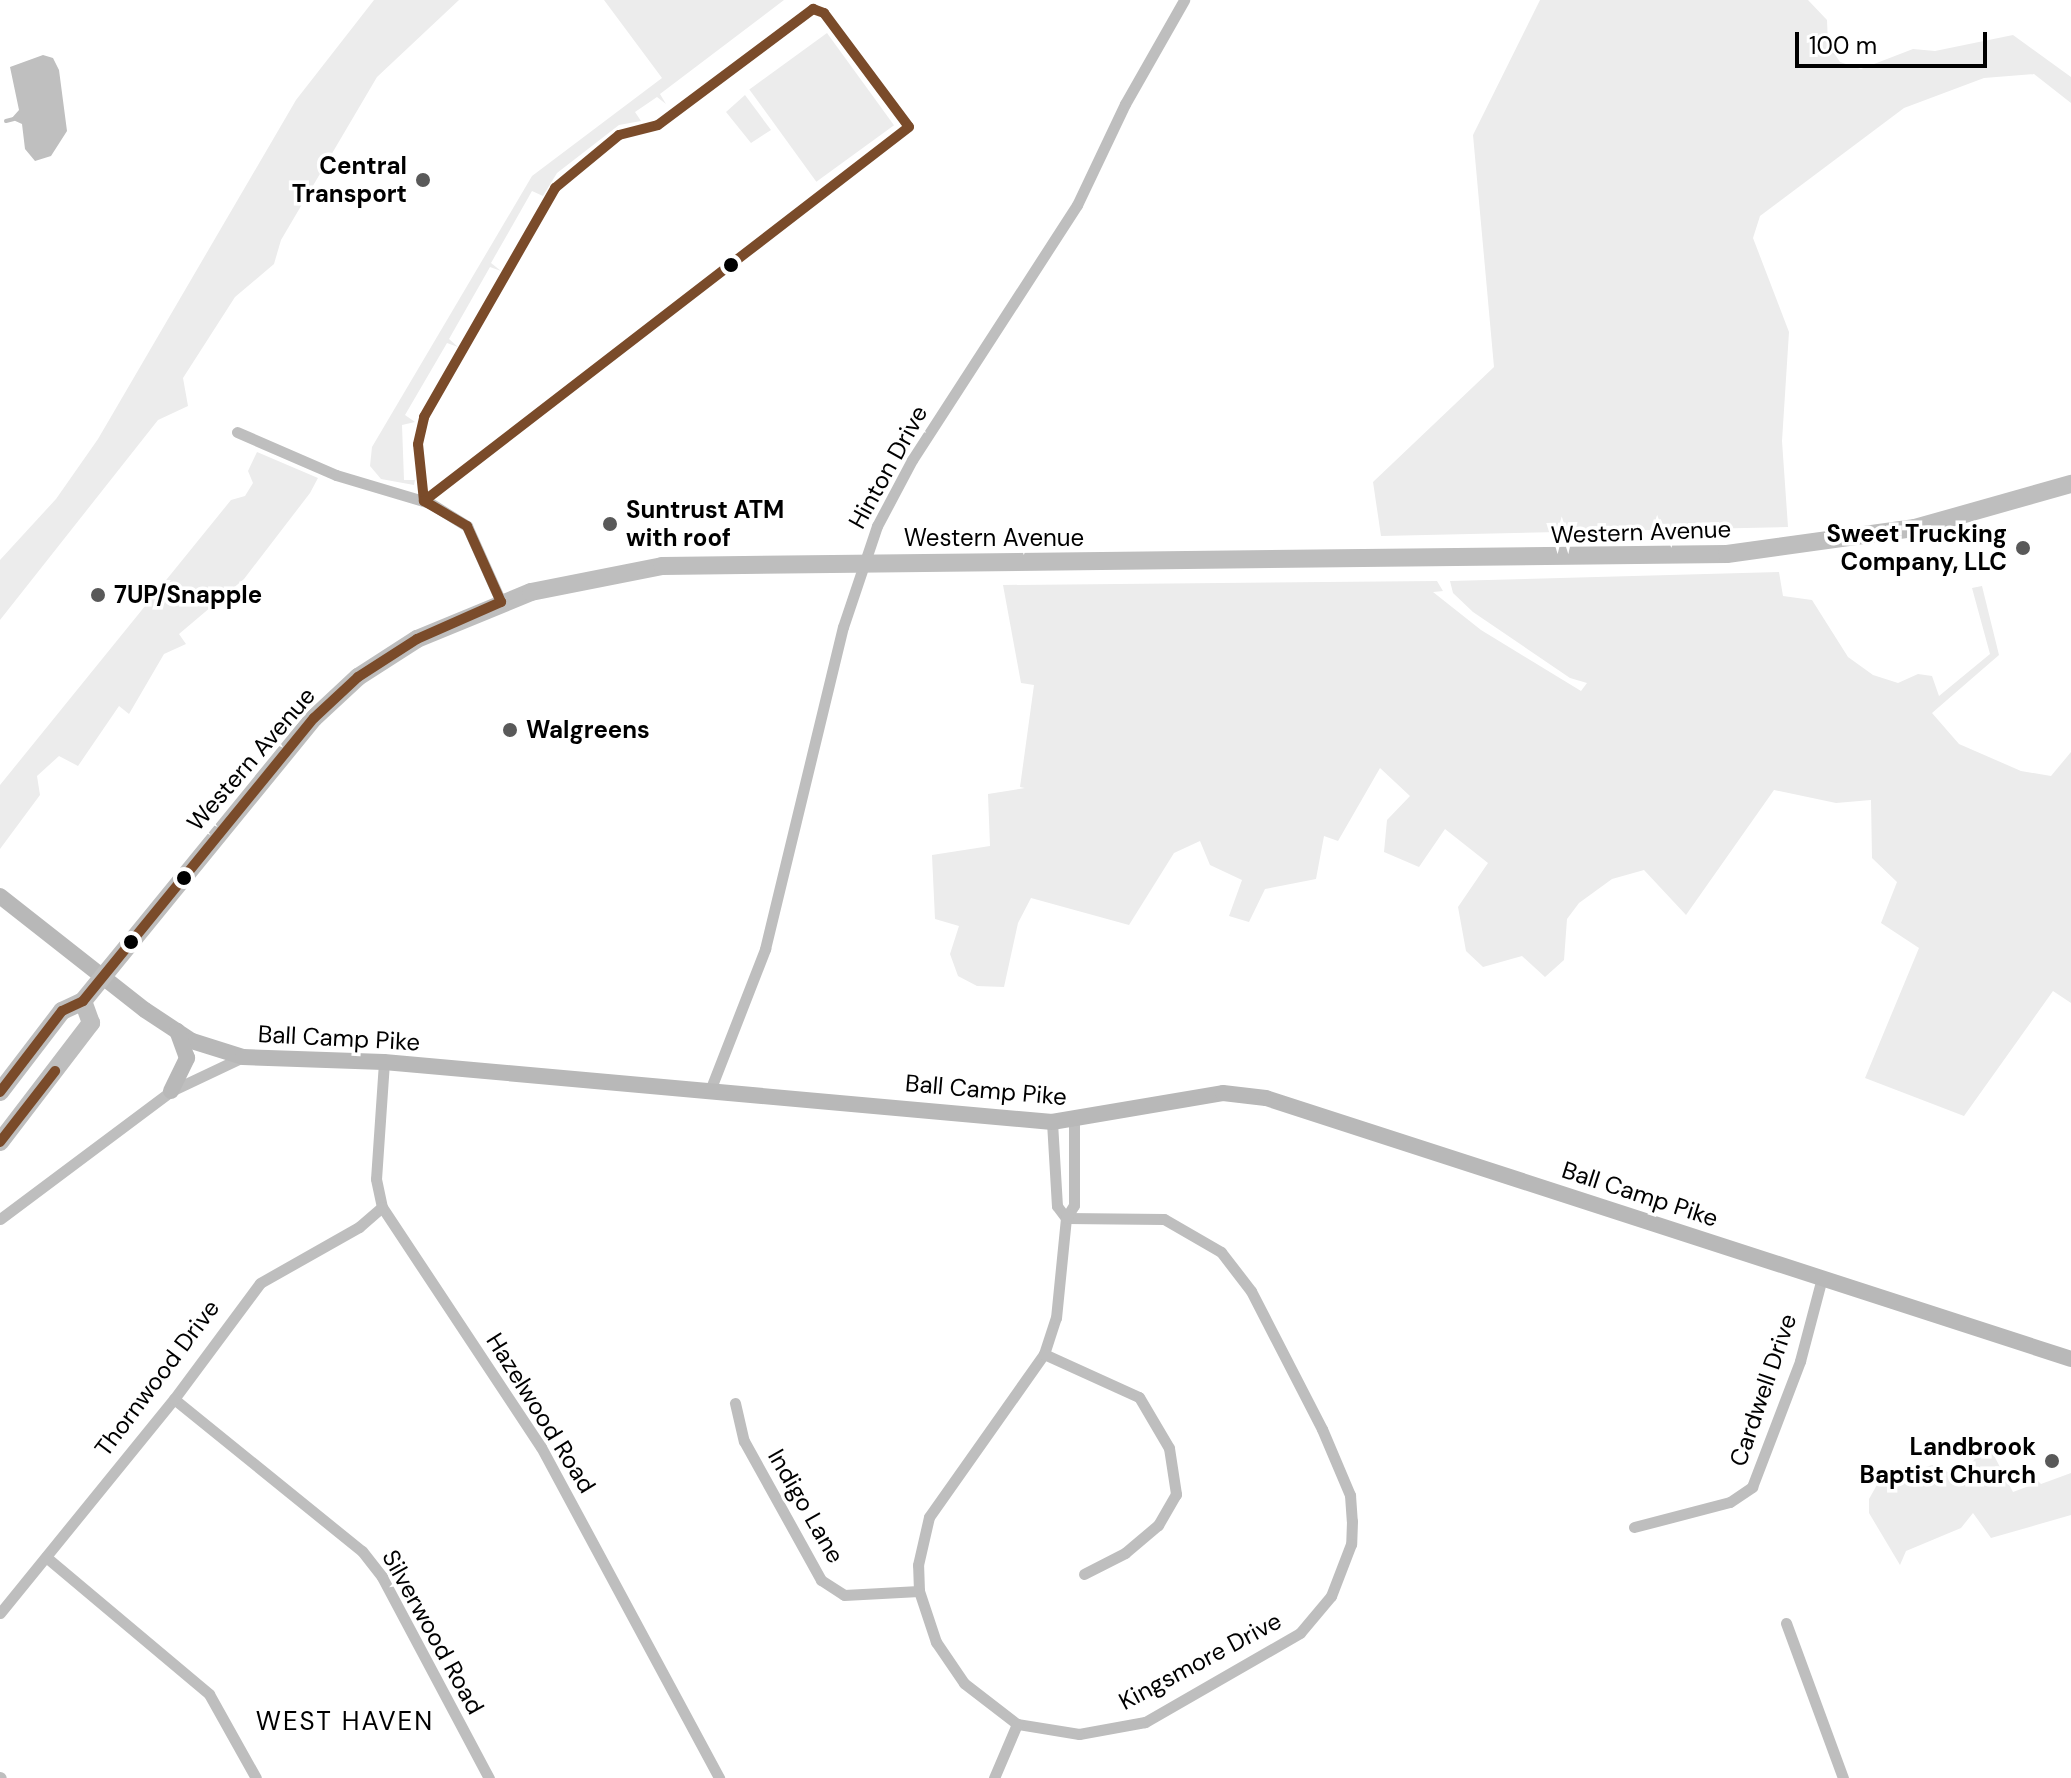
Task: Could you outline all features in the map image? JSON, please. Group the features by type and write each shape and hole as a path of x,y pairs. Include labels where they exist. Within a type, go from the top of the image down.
{"main road":[{"name":"Western Avenue","path":"0,1092 62,1011 83,1001 314,718 358,677 417,639 501,602 650,567 1727,554 1927,525 2071,484"},
{"path":"0,1142 91,1023 83,1001"}],"street":[{"name":"Hinton Drive","path":"709,1093 765,949 843,627 863,564 912,460 1077,205 1125,104 1184,0"},
{"path":"237,432 336,475 430,503 467,526 501,602"},
{"path":"0,896 177,1031 212,1050 243,1057"},
{"path":"171,1091 187,1058 177,1031"},
{"name":"Ball Camp Pike","path":"0,1219 171,1091 243,1057 384,1062 1052,1122 1074,1122 1223,1093 1266,1098 2071,1359"},
{"name":"Hazelwood Road","path":"384,1062 376,1179 382,1207 541,1447 719,1778"},
{"name":"Kingsmore Drive","path":"1052,1122 1057,1206 1066,1218"},
{"name":"Kingsmore Drive","path":"1066,1218 1164,1219 1221,1252 1251,1291 1340,1468 1350,1495 1351,1544 1331,1596 1300,1633 1145,1722 1079,1734 1017,1724 984,1700 948,1663 919,1591 918,1565 929,1517 1044,1354 1056,1318 1066,1218 1074,1205 1074,1122"},
{"name":"Thornwood Drive","path":"0,1613 174,1399 260,1283 359,1227 382,1207"},
{"name":"Cardwell Drive","path":"1634,1527 1730,1502 1752,1487 1800,1361 1822,1278"},
{"path":"1044,1354 1139,1397 1169,1448 1176,1494 1158,1525 1125,1553 1084,1574"},
{"name":"Silverwood Road","path":"174,1399 362,1551 382,1577 489,1778"},
{"name":"Indigo Lane","path":"735,1403 744,1441 821,1580 844,1595 919,1591"},
{"path":"46,1557 209,1694 256,1778"},
{"path":"1786,1623 1843,1778"},
{"path":"994,1778 1017,1724"}],"shaded area":[{"path":"374,0 459,0 377,77 281,240 274,264 235,297 183,378 188,406 158,420 0,620 0,560 56,499 98,439 296,100"},
{"path":"604,0 784,0 660,94 666,104 657,97 635,112 641,121 619,125 557,173 543,196 532,191 491,263 501,271 490,267 449,339 458,347 447,343 405,415 415,422 402,425 404,480 415,480 414,485 381,479 370,466 372,447 532,176 662,78"},
{"path":"1540,0 1808,0 1827,20 1828,44 1840,62 1861,69 1913,49 1935,51 2013,35 2071,77 2071,103 2034,74 1984,78 1904,108 1760,216 1753,238 1789,332 1782,441 1788,527 1381,536 1373,482 1494,367 1473,135"},
{"path":"827,33 894,125 816,182 749,89"},
{"path":"43,55 53,58 59,70 67,131 51,156 35,161 25,149 22,124 11,119 19,110 10,67"},
{"path":"745,95 771,130 751,143 726,112"},
{"path":"257,452 318,478 310,493 244,579 179,634 186,644 164,654 129,714 119,706 78,766 59,756 37,776 40,795 0,849 0,785 231,500 245,496 253,483 248,471"},
{"path":"1779,572 1783,596 1812,600 1848,657 1873,675 1898,683 1918,674 1932,676 1939,696 1990,654 1972,588 1982,586 1999,655 1932,713 1959,744 2021,771 2051,776 2071,752 2071,1003 2053,991 1964,1116 1865,1078 1919,948 1881,923 1897,882 1872,858 1871,800 1836,803 1774,790 1686,915 1644,870 1612,879 1579,903 1567,919 1564,960 1545,977 1522,956 1483,967 1466,951 1458,907 1488,863 1445,829 1419,867 1384,852 1387,820 1410,796 1380,768 1338,841 1324,836 1316,879 1265,889 1249,922 1229,916 1242,880 1210,865 1200,841 1174,853 1129,925 1031,898 1018,923 1004,987 977,986 958,976 950,954 959,926 935,919 932,855 990,846 988,794 1025,788 1020,787 1034,685 1021,683 1003,585 1437,581 1443,591 1433,592 1481,630 1581,691 1587,683 1570,678 1473,612 1453,593 1450,581"},
{"path":"1988,1444 2013,1492 2029,1486 2023,1477 2031,1474 2041,1484 2071,1473 2071,1515 1991,1538 1973,1513 1961,1528 1906,1551 1900,1565 1869,1513 1869,1499 1878,1483 1932,1465 1959,1477"}],"waterway":[{"path":"6,121 14,119"}],"transit line":[{"path":"813,9 824,13 909,127 424,501 418,444 424,417 555,188 619,135 658,125 813,9"},
{"path":"0,1092 62,1011 83,1001 314,718 358,677 417,639 501,602 467,526 424,501"},
{"path":"0,1142 55,1071"}],"place":[{"name":"Central Transport","path":"423,180"},
{"name":"Suntrust ATM with roof","path":"610,524"},
{"name":"Sweet Trucking Company, LLC","path":"2023,548"},
{"name":"7UP/Snapple","path":"98,595"},
{"name":"Walgreens","path":"510,730"},
{"name":"Landbrook Baptist Church","path":"2052,1461"}],"district":[{"name":"WEST HAVEN","path":"345,1722"}]}
